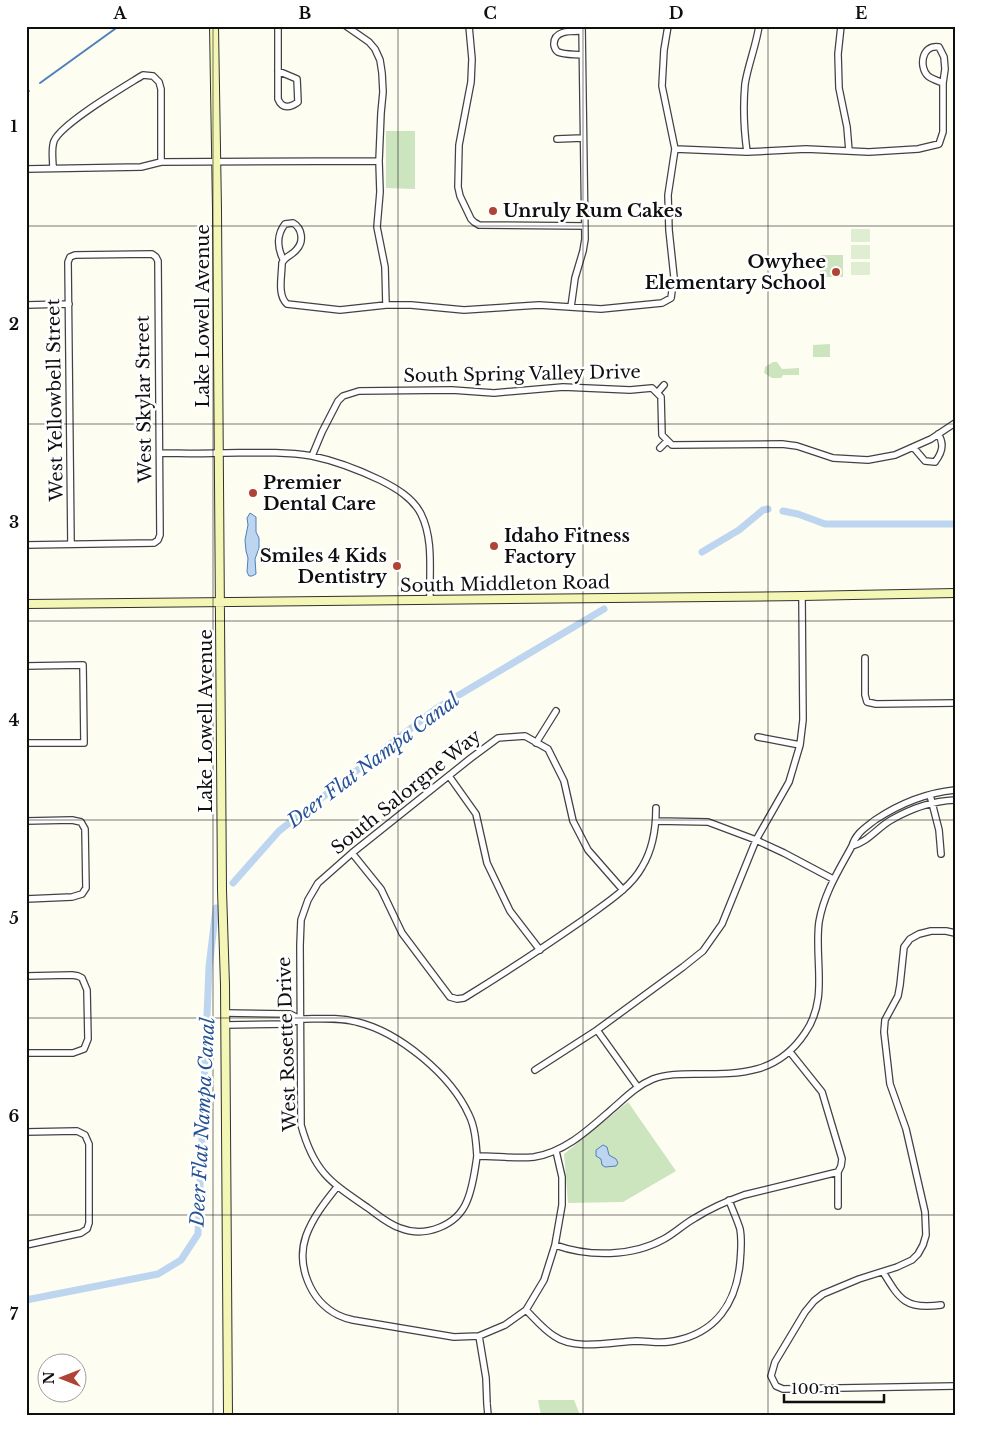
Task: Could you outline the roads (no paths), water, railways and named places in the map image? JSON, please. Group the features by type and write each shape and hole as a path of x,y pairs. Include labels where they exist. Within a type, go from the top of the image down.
{"main road":[{"name":"Lake Lowell Avenue","path":"214,26 228,1415"},
{"name":"South Middleton Road","path":"26,604 955,593"}],"street":[{"path":"278,26 278,71 278,99 280,104 285,107 292,106 298,102 297,79 278,71"},
{"path":"346,26 375,49 380,60 382,73 383,92 379,161 380,192 377,227 385,267 386,305"},
{"path":"469,26 472,59 471,82 459,145 458,186 460,196 471,219 479,225 585,226"},
{"path":"283,259 297,250 300,245 301,235 299,228 293,223 285,224 278,236 280,254 283,259 281,292 283,299 288,304 340,310 386,305 411,305 464,310 539,304 601,309 662,303 671,298 674,277 669,230 668,195 675,149 662,86 664,50 668,26"},
{"path":"747,152 744,131 746,84 759,26"},
{"path":"840,26 838,54 839,88 847,127 849,151"},
{"path":"571,307 575,278 583,251 585,226 582,28 561,33 556,37 555,49 559,52 582,55"},
{"path":"675,149 747,152 806,150 868,152 918,149 938,144 943,132 944,57 938,47 932,46 928,48 924,56 925,72 943,83"},
{"path":"53,168 52,144 57,136 74,121 143,75 153,76 158,82 160,89 161,162"},
{"path":"557,139 583,138"},
{"path":"26,169 141,167 161,162 379,161"},
{"name":"West Yellowbell Street","path":"71,544 68,262 70,257 75,255 152,254 156,257"},
{"name":"West Skylar Street","path":"71,544 154,543 160,535 158,261 156,257"},
{"path":"26,304 69,304"},
{"path":"657,392 664,385"},
{"name":"South Spring Valley Drive","path":"312,456 338,400 343,396 359,391 452,390 494,393 563,388 630,390 652,388 661,397 662,435 667,441"},
{"path":"660,448 667,441 672,445 782,444 797,446 832,458 868,460 895,456 931,439 955,422"},
{"path":"913,447 925,461 935,462 941,454 942,440 938,434"},
{"path":"160,453 235,452 312,456 337,462 380,480 407,496 420,512 427,530 430,551 430,600"},
{"path":"26,545 71,544"},
{"path":"535,1070 597,1030 683,967 702,951 722,924 756,840 790,782 800,745 803,720 802,596"},
{"path":"865,658 865,695 867,702 876,704 955,702"},
{"path":"26,666 83,666 84,743 26,743"},
{"path":"556,712 536,743 548,749 564,781 573,821 588,850 623,890"},
{"name":"South Salorgne Way","path":"308,900 318,883 352,853 498,738 525,736 536,743"},
{"path":"758,738 800,745"},
{"path":"449,776 476,814 487,863 510,911 540,950"},
{"path":"477,1156 527,1157 556,1151 581,1137 637,1086 655,1078 675,1074 744,1073 772,1064 790,1052 806,1032 814,1015 818,1001 820,980 817,941 820,920 833,879 852,846 855,836 887,812 906,802 955,790"},
{"path":"930,795 939,830 940,854"},
{"path":"852,846 861,844 891,819 910,810 932,803 955,800"},
{"path":"352,853 381,889 402,933 450,996 457,999 464,998 540,950 623,890 642,868 654,839 656,808"},
{"path":"887,812 891,819"},
{"path":"26,821 72,820 80,822 85,829 86,888 82,894 72,897 26,899"},
{"path":"656,821 708,822 756,840 833,879"},
{"name":"West Rosette Drive","path":"300,1019 342,1019 380,1029 419,1054 459,1096 470,1115 476,1136 477,1156 467,1202 448,1223 436,1230 410,1231 387,1222 337,1186 322,1172 306,1145 301,1125 300,1019 301,920 308,900"},
{"path":"955,933 932,931 919,934 910,939 904,947 898,996 885,1020 884,1032 890,1084 906,1129 927,1223 923,1245 912,1260 823,1294 814,1301 775,1362 772,1370 773,1381 776,1386 783,1389 955,1386"},
{"path":"26,976 72,975 82,978 87,990 88,1039 84,1049 73,1053 26,1053"},
{"path":"225,1013 290,1014 300,1019"},
{"path":"225,1025 289,1024 300,1019"},
{"path":"597,1030 637,1086"},
{"path":"790,1052 822,1092 842,1159 838,1172 838,1206"},
{"path":"26,1132 77,1131 85,1135 89,1144 89,1223 87,1229 81,1233 26,1245"},
{"path":"337,1186 316,1215 306,1236 303,1254 305,1273 312,1292 324,1305 338,1315 352,1320 454,1336 479,1336 505,1325 526,1310 544,1280 556,1245 562,1205 562,1177 556,1151"},
{"path":"556,1245 585,1252 621,1252 644,1248 664,1239 694,1218 729,1200 838,1172"},
{"path":"526,1310 555,1337 579,1344 637,1341 663,1342 692,1336 712,1325 724,1312 735,1292 739,1275 741,1242 740,1229 729,1200"},
{"path":"883,1272 904,1301 914,1305 941,1305"},
{"path":"479,1336 486,1378 488,1415"}],"water":[{"path":"250,513 256,517 256,532 259,538 259,548 255,559 256,574 252,576 249,576 247,572 248,558 245,540 248,525 247,518"},
{"path":"603,1145 607,1147 609,1155 616,1159 618,1163 616,1166 605,1167 602,1165 601,1159 596,1156 596,1150"}],"waterway":[{"path":"40,83 119,26"},
{"path":"702,552 739,530 763,510 768,509"},
{"path":"783,511 798,514 825,524 955,524"},
{"name":"Deer Flat Nampa Canal","path":"233,883 279,831 437,708 604,609"},
{"name":"Deer Flat Nampa Canal","path":"26,1300 158,1274 181,1260 198,1234 209,967 216,908"}],"place":[{"name":"Unruly Rum Cakes","path":"493,211"},
{"name":"Owyhee Elementary School","path":"836,272"},
{"name":"Premier Dental Care","path":"253,493"},
{"name":"Idaho Fitness Factory","path":"494,546"},
{"name":"Smiles 4 Kids Dentistry","path":"397,566"}]}
